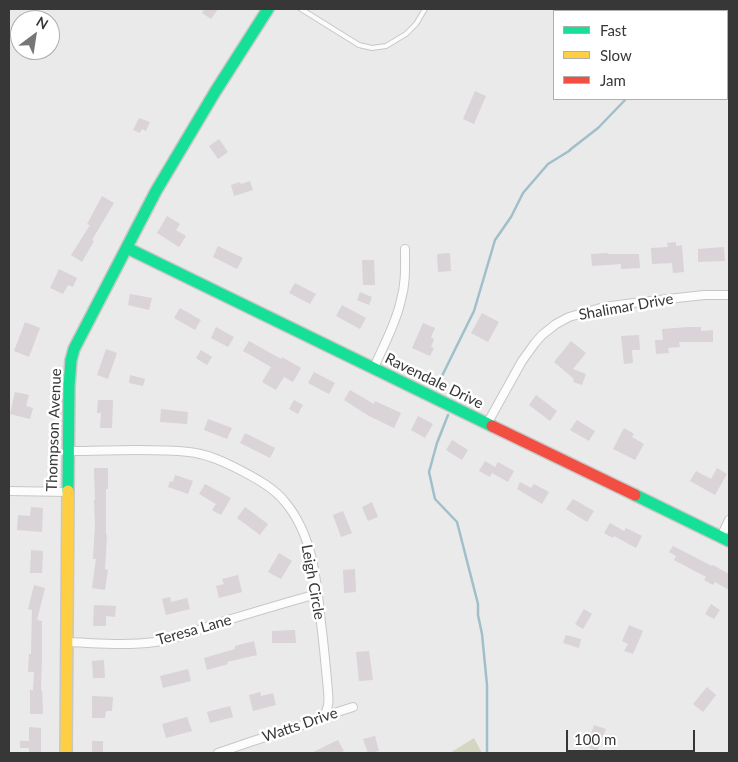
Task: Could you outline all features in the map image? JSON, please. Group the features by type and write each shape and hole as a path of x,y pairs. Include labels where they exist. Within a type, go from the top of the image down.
{"street":[{"name":"Thompson Avenue","path":"66,753 68,451 71,360 86,324 173,162 268,9"},
{"name":"Ravendale Drive","path":"127,248 725,539"},
{"path":"374,368 395,320 401,301 405,275 405,249"},
{"name":"Shalimar Drive","path":"487,424 522,361 535,343 542,335 563,320 604,307 704,295 729,295"},
{"name":"Leigh Circle","path":"68,451 189,452 216,458 253,476 274,490 284,500 300,525 310,552 317,594 329,700 322,717"},
{"path":"9,491 68,492"},
{"path":"725,539 729,520"},
{"name":"Teresa Lane","path":"67,642 113,644 157,642 317,594"},
{"name":"Watts Drive","path":"218,753 353,707"}],"lane":[{"path":"301,9 359,45 372,48 386,46 406,34 416,24 425,9"}],"green space":[{"path":"474,738 482,753 450,753"}],"building":[{"path":"204,9 218,9 211,19 202,13"},
{"path":"475,91 486,96 474,124 463,119"},
{"path":"139,118 150,122 146,131 142,129 140,133 133,130"},
{"path":"219,139 228,152 218,159 209,146"},
{"path":"250,181 253,190 234,196 231,185"},
{"path":"102,196 114,203 92,240 94,241 82,262 71,255 90,225 87,224"},
{"path":"167,216 180,224 176,230 186,236 179,247 157,233"},
{"path":"676,242 676,246 682,245 684,272 673,273 672,263 652,264 651,248 668,247 667,243"},
{"path":"218,246 243,258 237,269 213,257"},
{"path":"724,247 725,261 698,262 698,249"},
{"path":"450,253 451,271 438,272 437,254"},
{"path":"591,254 639,254 640,268 621,269 621,264 592,266"},
{"path":"362,260 374,260 375,285 363,285"},
{"path":"59,269 77,278 73,287 68,285 63,294 50,288"},
{"path":"295,283 316,294 310,304 289,293"},
{"path":"360,292 372,297 369,305 357,300"},
{"path":"130,294 152,298 149,310 128,305"},
{"path":"342,305 366,318 360,329 336,316"},
{"path":"180,308 201,320 195,330 174,318"},
{"path":"482,313 499,322 488,342 471,333"},
{"path":"25,322 40,328 29,357 14,351"},
{"path":"423,323 435,328 431,337 434,339 431,347 434,348 430,356 412,348"},
{"path":"216,327 234,337 228,347 211,338"},
{"path":"701,327 701,331 713,330 713,342 679,342 680,347 668,348 669,353 656,354 655,340 663,340 662,329"},
{"path":"639,335 640,350 632,350 633,363 624,364 621,336"},
{"path":"249,341 301,368 293,382 284,377 276,390 262,382 271,367 243,351"},
{"path":"571,341 586,353 573,369 586,374 582,385 573,382 574,379 554,362"},
{"path":"106,349 117,353 108,379 97,375"},
{"path":"201,350 212,357 207,365 196,358"},
{"path":"314,372 335,383 329,394 308,383"},
{"path":"130,375 145,379 143,386 129,383"},
{"path":"350,390 374,404 375,401 401,413 394,428 369,416 344,400"},
{"path":"15,392 29,395 26,406 33,408 30,419 10,414"},
{"path":"536,395 557,411 550,421 529,405"},
{"path":"98,400 113,400 112,428 100,428 101,413 97,413"},
{"path":"294,400 303,405 298,414 289,409"},
{"path":"161,409 188,412 187,424 160,422"},
{"path":"418,416 433,424 425,438 411,430"},
{"path":"208,419 232,428 227,439 204,430"},
{"path":"577,420 595,431 589,441 570,430"},
{"path":"624,428 634,434 632,437 644,444 635,460 613,449"},
{"path":"245,433 275,448 270,458 240,443"},
{"path":"452,440 468,450 462,460 446,450"},
{"path":"485,461 495,467 498,462 514,471 508,482 492,473 490,477 479,471"},
{"path":"94,468 108,468 105,569 108,570 105,590 92,588 96,559 93,559 95,526"},
{"path":"717,468 727,474 715,495 690,481 696,471 711,479"},
{"path":"175,475 193,481 188,494 168,487 170,481 173,482"},
{"path":"520,482 531,488 534,484 549,492 542,504 517,489"},
{"path":"205,484 231,498 221,515 212,510 216,504 199,494"},
{"path":"573,499 594,511 587,522 566,509"},
{"path":"372,502 378,517 368,521 362,507"},
{"path":"31,507 43,508 42,532 17,530 18,515 30,516"},
{"path":"245,507 268,524 260,535 237,518"},
{"path":"343,511 352,533 341,537 333,515"},
{"path":"610,523 624,531 626,528 642,536 636,548 614,536 613,538 604,533"},
{"path":"673,546 729,574 729,590 715,582 713,585 704,580 706,577 674,560 676,556 669,552"},
{"path":"31,550 43,551 42,573 30,573"},
{"path":"279,553 292,561 281,579 268,572"},
{"path":"355,569 356,592 344,593 343,570"},
{"path":"238,575 242,592 219,598 216,586 224,584 222,579"},
{"path":"34,585 45,588 37,620 42,621 41,690 43,714 30,714 30,690 33,690 34,672 28,672 29,654 31,654 32,610 28,609"},
{"path":"170,597 171,602 187,598 190,609 166,615 162,599"},
{"path":"711,604 720,610 714,619 705,614"},
{"path":"94,605 116,606 115,617 106,616 106,626 93,626"},
{"path":"584,609 592,614 583,629 575,624"},
{"path":"629,625 643,631 633,654 624,651 628,644 622,641"},
{"path":"295,630 296,643 272,643 272,631"},
{"path":"566,635 581,639 579,648 563,643"},
{"path":"254,641 257,655 227,662 228,664 207,670 204,658"},
{"path":"369,651 373,680 359,681 356,652"},
{"path":"104,660 105,678 93,678 92,661"},
{"path":"188,669 191,681 163,688 160,676"},
{"path":"707,687 716,695 703,712 693,704"},
{"path":"260,692 261,696 273,693 276,705 253,711 249,695"},
{"path":"92,696 113,697 112,711 106,711 105,718 92,718"},
{"path":"230,706 233,717 210,723 207,712"},
{"path":"187,717 192,731 166,738 162,724"},
{"path":"594,725 606,729 597,751 582,745 588,732 591,734"},
{"path":"29,727 41,728 41,753 29,753 29,748 20,748 20,741 29,741"},
{"path":"375,736 379,751 368,753 363,739"},
{"path":"338,740 344,751 339,753 311,753"},
{"path":"92,741 103,741 103,753 92,753"}],"waterway":[{"path":"437,386 474,311 495,240 511,217 523,193 548,164 569,151 598,128 625,100"},
{"path":"448,415 437,443 429,472 435,499 457,522 478,604 487,685 487,753"}],"traffic: fast":[{"path":"68,491 69,386 74,349 156,191 215,92 268,9"},
{"path":"127,248 492,426"},
{"path":"635,495 729,541"}],"traffic: slow":[{"path":"66,753 68,491"}],"traffic: jam":[{"path":"492,426 635,495"}]}
